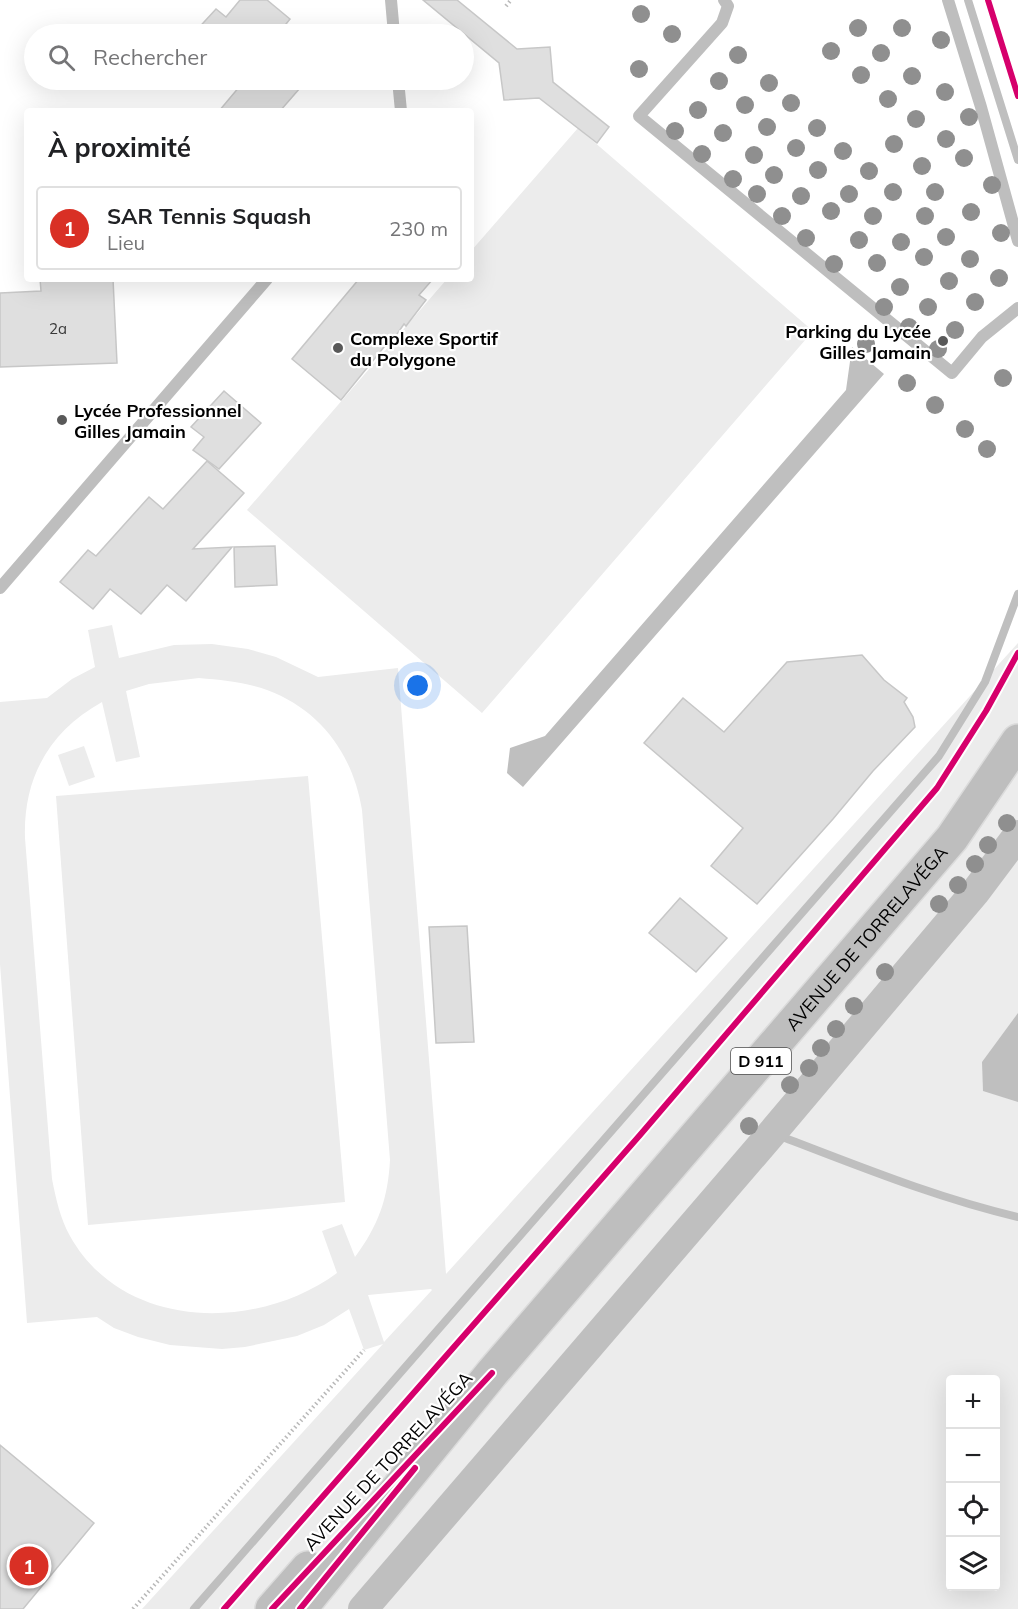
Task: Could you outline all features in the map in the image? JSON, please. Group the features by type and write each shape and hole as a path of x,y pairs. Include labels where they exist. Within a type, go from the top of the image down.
{"main road":[{"name":"AVENUE DE TORRELAVÉGA","path":"300,1609 492,1373 952,838 1018,741"},
{"name":"AVENUE DE TORRELAVÉGA","path":"272,1609 492,1373"}],"lane":[{"path":"391,0 393,24"},
{"path":"724,0 728,6 722,23 639,116 952,373 982,337 1018,308"},
{"path":"948,0 981,107 1018,241"},
{"path":"399,90 401,108"},
{"path":"0,588 264,282"}],"path":[{"path":"504,0 506,6 511,0"},
{"path":"133,1609 364,1350"}],"shaded area":[{"path":"578,128 813,331 482,713 247,510 444,282 474,282 474,248"},
{"path":"852,347 884,374 523,787 507,773 510,748 545,736 846,390"},
{"path":"112,625 119,658 174,645 212,644 248,649 276,657 318,677 398,668 446,1274 1018,643 1018,1609 142,1609 383,1344 364,1350 349,1309 324,1325 297,1336 245,1347 222,1349 170,1345 138,1337 114,1328 97,1317 27,1323 0,964 0,702 47,698 72,679 95,667 88,630","holes":["199,678 267,690 303,709 318,722 342,753 358,790 362,810 390,1160 387,1187 380,1212 370,1234 355,1257 342,1224 322,1231 337,1273 305,1292 269,1305 231,1312 193,1312 157,1305 123,1290 93,1267 70,1236 59,1208 52,1179 25,838 26,816 29,795 43,758 54,742 84,714 102,702 116,762 140,757 126,691 149,684","432,1290 384,1342 368,1295"]},
{"path":"84,746 95,777 69,786 58,755"},
{"path":"308,776 345,1202 88,1225 56,796"},
{"path":"1018,1013 1018,1102 983,1091 982,1062"}],"building":[{"path":"240,0 267,0 290,19 286,24 202,24 216,9 226,17"},
{"path":"423,0 457,0 517,49 550,47 553,82 609,127 597,143 539,98 504,100 499,63 474,42 474,24 452,24"},
{"path":"237,90 298,90 283,108 222,108"},
{"path":"40,282 113,282 117,363 0,367 0,293 41,291"},
{"name":"Complexe Sportif du Polygone","path":"356,282 430,282 419,295 426,300 406,326 404,324 395,337 393,336 341,400 292,359"},
{"path":"224,391 261,423 219,469 193,450 204,437 191,427"},
{"path":"207,461 244,493 193,549 232,547 186,601 167,585 141,614 110,589 93,609 60,582 88,550 96,556 149,497 163,509"},
{"path":"275,546 277,585 235,587 234,547"},
{"path":"862,655 884,680 907,698 904,702 913,717 915,727 873,771 757,904 711,866 743,828 644,743 683,698 724,732 787,662"},
{"path":"680,898 727,938 696,972 649,933"},
{"path":"467,926 474,1042 436,1043 429,927"},
{"path":"0,1445 94,1523 23,1609 0,1609"}],"waterway":[{"path":"968,0 1018,160"},
{"path":"194,1609 939,756 985,682 1018,594"},
{"path":"363,1609 772,1133 976,891 1018,835"},
{"path":"772,1133 924,1190 1018,1217"}],"cycle path":[{"path":"988,0 1018,96"},
{"path":"224,1609 640,1135 937,788 986,711 1018,653"},
{"path":"272,1609 492,1373"},
{"path":"300,1609 415,1468"}],"place":[{"name":"Parking du Lycée Gilles Jamain","path":"943,341"},
{"name":"Complexe Sportif du Polygone","path":"338,348"},
{"name":"Lycée Professionnel Gilles Jamain","path":"62,420"},
{"name":"SAR Tennis Squash","path":"29,1566"}]}
